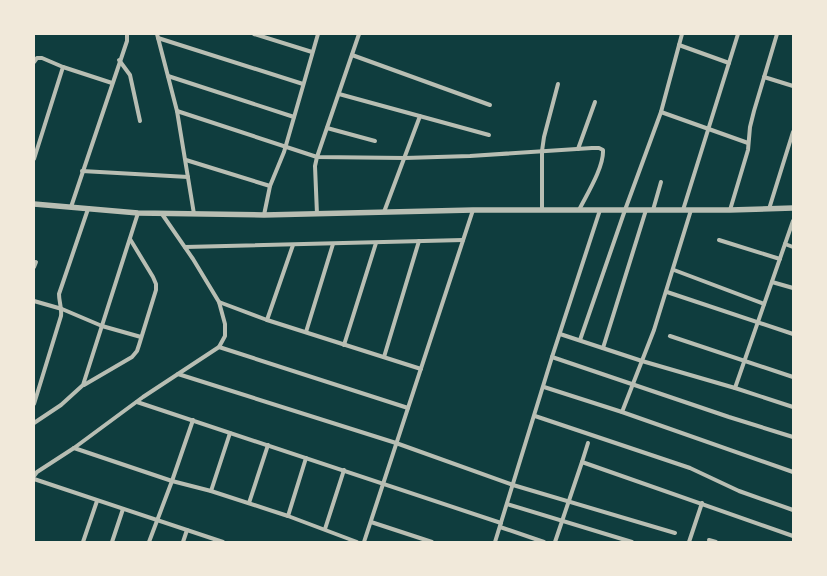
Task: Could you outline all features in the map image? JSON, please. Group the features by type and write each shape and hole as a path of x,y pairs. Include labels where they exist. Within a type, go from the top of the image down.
{"street":[{"path":"71,207 127,41 127,34"},
{"path":"254,34 312,52"},
{"path":"264,215 270,186 285,147 318,34"},
{"path":"317,214 315,166 317,157 359,34"},
{"path":"580,340 661,112 682,34"},
{"path":"683,210 738,34"},
{"path":"730,210 748,150 754,111 777,34"},
{"path":"158,36 303,84"},
{"path":"158,36 177,110 194,214"},
{"path":"679,45 729,63"},
{"path":"352,55 490,105"},
{"path":"34,62 37,58 42,58 63,67 112,83"},
{"path":"120,60 130,75 140,121"},
{"path":"34,159 63,67"},
{"path":"168,76 294,117"},
{"path":"764,77 793,86"},
{"path":"542,210 542,151 544,137 558,84"},
{"path":"339,94 489,135"},
{"path":"578,149 595,102"},
{"path":"177,110 317,157 405,158 599,148 603,150 601,165 580,210"},
{"path":"661,112 709,128 748,144"},
{"path":"384,212 420,116"},
{"path":"327,128 375,141"},
{"path":"769,209 793,132"},
{"path":"186,160 270,186"},
{"path":"82,171 188,177"},
{"path":"653,210 661,182"},
{"path":"34,204 138,213 264,215 473,210 730,210 793,208"},
{"path":"34,404 62,308 59,300 59,294 88,209"},
{"path":"364,542 473,210"},
{"path":"495,542 544,388 552,357 600,210"},
{"path":"603,348 646,210"},
{"path":"622,412 667,292 691,210"},
{"path":"83,385 138,213"},
{"path":"34,476 37,472 74,448 137,402 219,347 225,336 225,324 219,302 185,247 162,214"},
{"path":"735,388 793,222"},
{"path":"34,424 61,405 83,385 132,357 137,352 155,296 156,284 154,277 130,239"},
{"path":"185,247 463,240"},
{"path":"719,240 780,259"},
{"path":"384,357 419,241"},
{"path":"344,345 376,243"},
{"path":"306,332 333,244"},
{"path":"785,244 793,246"},
{"path":"267,320 293,245"},
{"path":"34,267 36,262"},
{"path":"674,270 764,304"},
{"path":"772,282 793,288"},
{"path":"667,292 793,334"},
{"path":"34,301 62,308 102,326 141,337"},
{"path":"219,302 267,320 421,369"},
{"path":"560,334 642,361 735,388 793,407"},
{"path":"670,336 793,377"},
{"path":"219,347 408,408"},
{"path":"552,357 793,437"},
{"path":"178,374 396,443 513,485 675,533"},
{"path":"544,388 622,412 793,472"},
{"path":"137,402 383,483 544,542"},
{"path":"535,416 690,468 739,491 793,510"},
{"path":"149,542 193,420"},
{"path":"211,491 230,433"},
{"path":"555,542 588,443"},
{"path":"249,503 268,445"},
{"path":"74,448 172,481 249,503 325,529 357,542"},
{"path":"288,516 306,458"},
{"path":"582,462 793,536"},
{"path":"325,529 344,470"},
{"path":"34,480 220,542"},
{"path":"83,542 97,501"},
{"path":"689,542 702,503"},
{"path":"507,504 632,542"},
{"path":"112,542 123,509"},
{"path":"371,522 432,542"},
{"path":"183,542 187,530"},
{"path":"709,540 716,542"}]}
